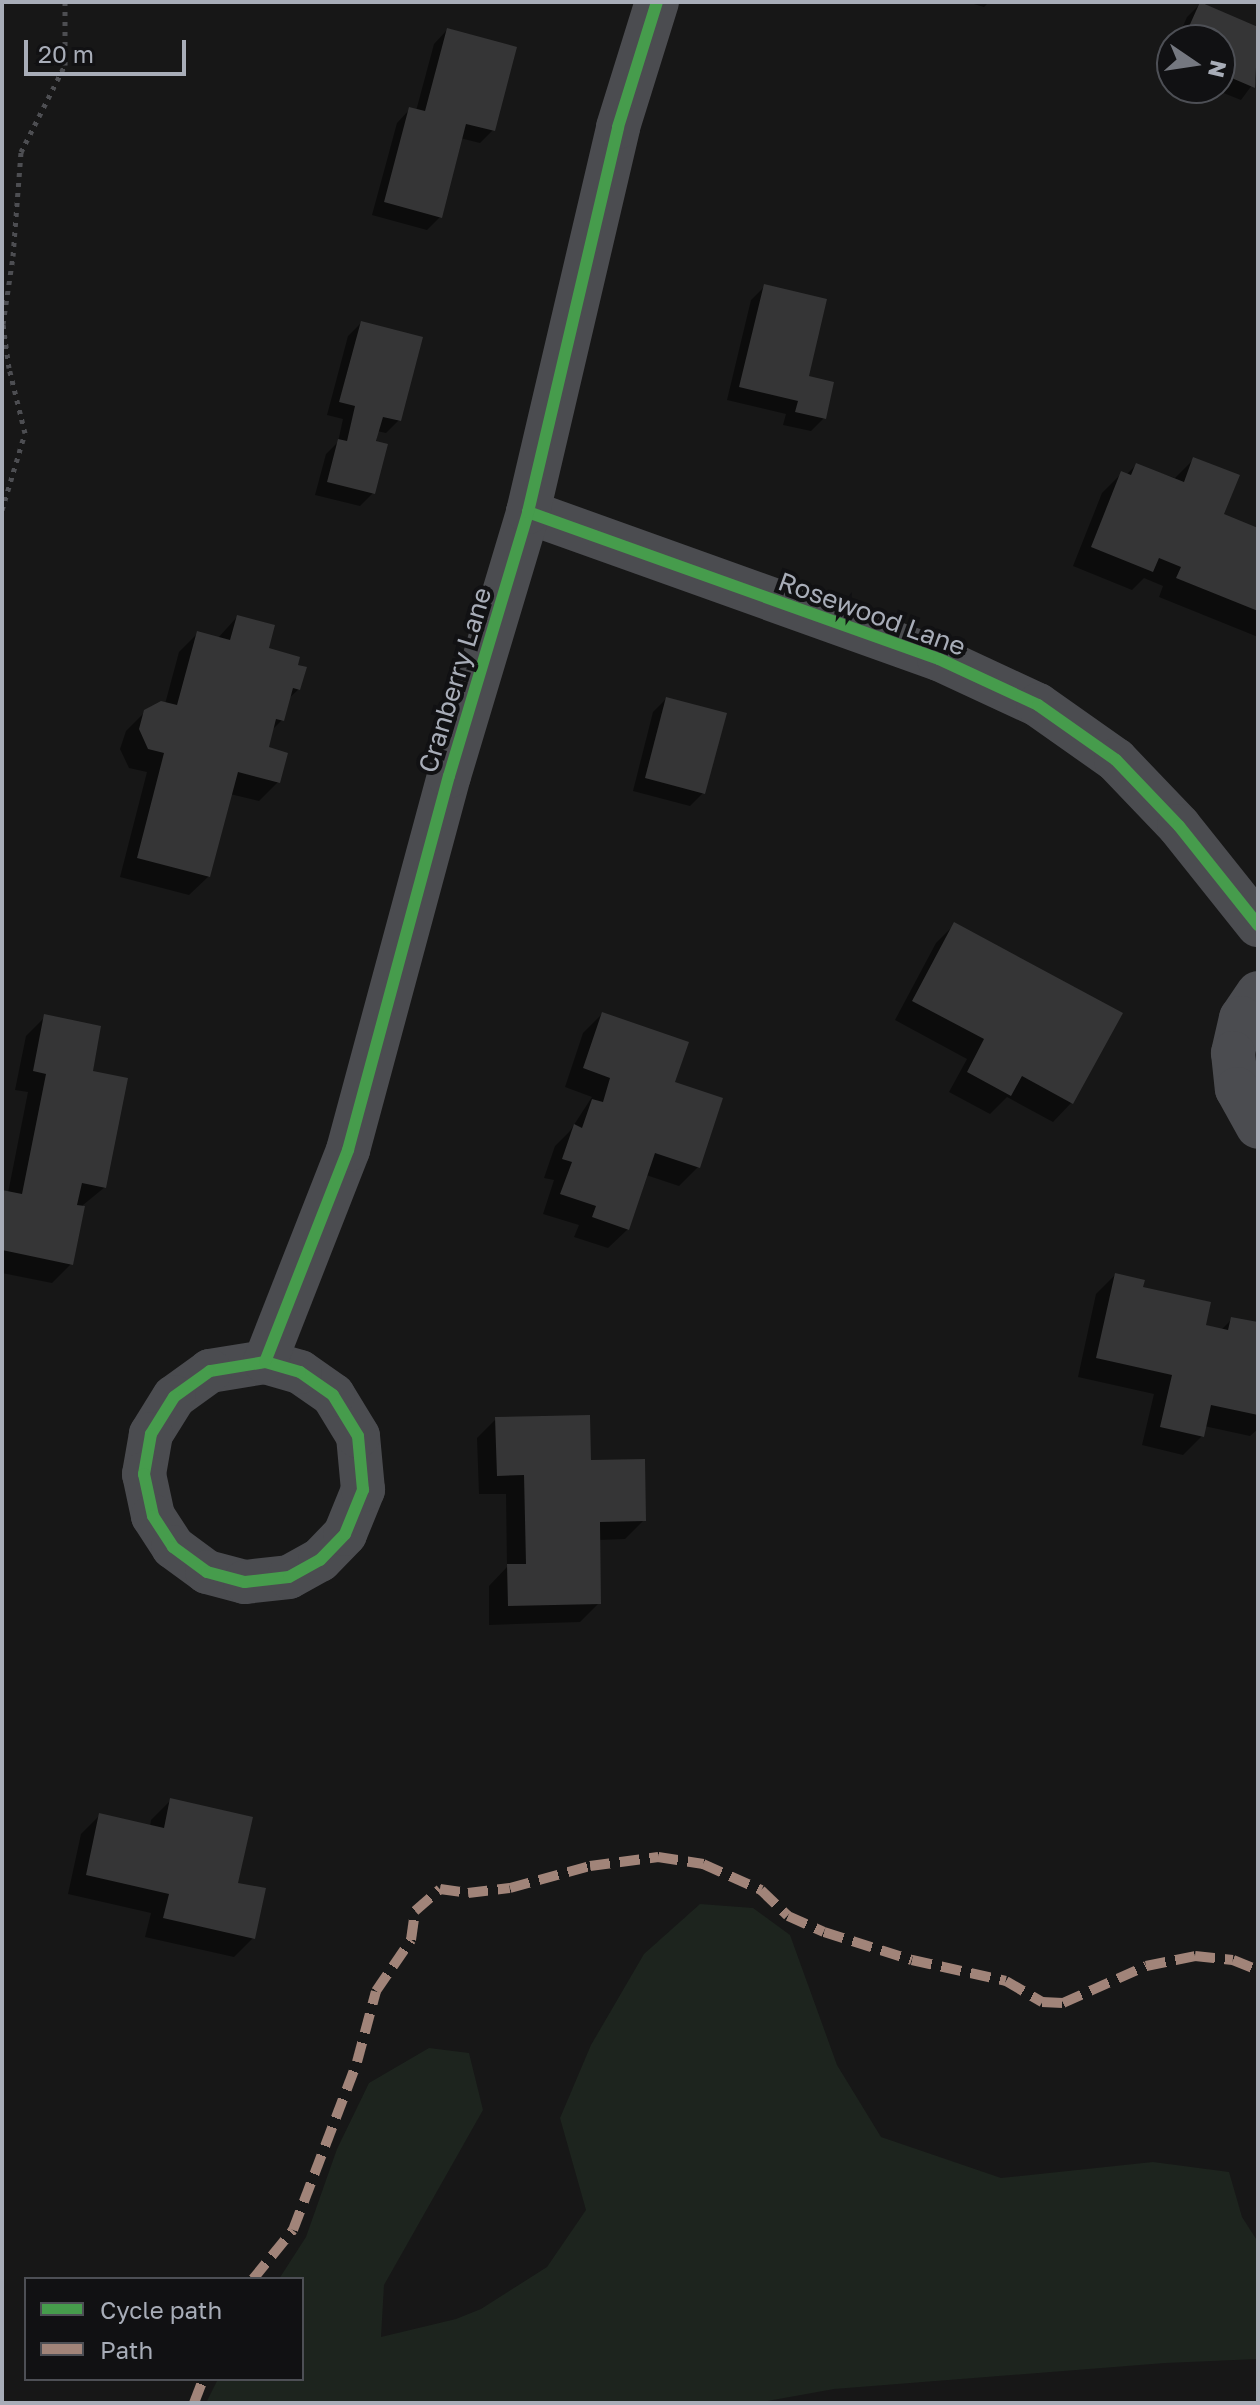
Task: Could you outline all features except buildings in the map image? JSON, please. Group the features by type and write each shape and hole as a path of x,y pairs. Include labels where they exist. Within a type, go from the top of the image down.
{"street":[{"name":"Cranberry Lane","path":"265,1362 348,1150 449,776 528,512 618,127 657,2"},
{"name":"Rosewood Lane","path":"528,512 939,659 1038,705 1116,760 1179,826 1258,925"},
{"path":"1258,993 1241,1018 1233,1053 1237,1089 1258,1127"},
{"path":"265,1362 300,1372 333,1395 358,1436 363,1490 345,1534 320,1560 289,1577 245,1582 207,1572 173,1547 153,1516 144,1474 151,1434 174,1397 210,1371 265,1362"}],"path":[{"path":"2,510 25,433 9,368 3,324 13,256 21,152 65,65 65,2"}],"shaded area":[{"path":"700,1904 753,1908 790,1935 837,2065 881,2137 1001,2178 1153,2162 1229,2172 1242,2217 1258,2242 1258,2359 1165,2363 834,2389 757,2403 206,2403 217,2381 304,2381 304,2277 280,2277 306,2237 337,2149 369,2083 429,2048 469,2053 483,2110 384,2285 381,2337 456,2319 481,2309 547,2267 586,2210 560,2118 591,2045 644,1954"}],"marked path":[{"path":"255,2277 293,2230 357,2062 376,1991 411,1940 415,1911 440,1889 468,1893 510,1888 590,1866 658,1857 703,1864 761,1890 788,1916 824,1932 912,1960 1006,1981 1042,2002 1063,2003 1146,1966 1195,1956 1233,1960 1258,1970"},
{"path":"194,2403 202,2381"}],"cycle path":[{"path":"265,1362 210,1371 174,1397 151,1434 144,1474 153,1516 173,1547 207,1572 245,1582 289,1577 320,1560 345,1534 363,1490 358,1436 333,1395 300,1372 265,1362 348,1150 449,776 528,512 618,127 657,2"},
{"path":"528,512 939,659 1038,705 1116,760 1179,826 1258,925"}]}
